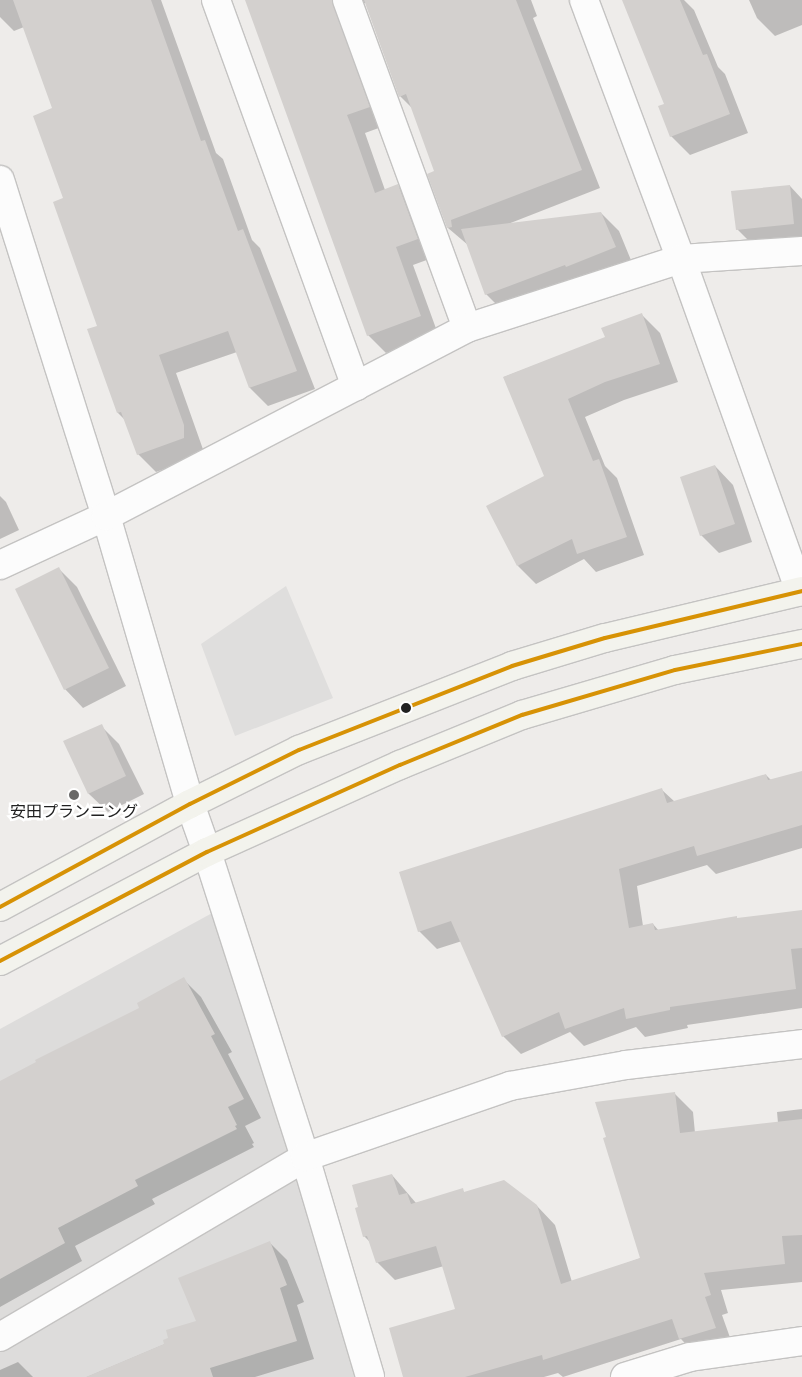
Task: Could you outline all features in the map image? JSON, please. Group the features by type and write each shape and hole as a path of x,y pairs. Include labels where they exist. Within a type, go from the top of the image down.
{"street":[{"path":"216,0 356,386"},
{"path":"347,0 467,328"},
{"path":"0,907 190,804 299,750 512,666 605,638 801,591 681,259 584,0"},
{"path":"0,180 106,516 190,804 305,1157 370,1377"},
{"path":"0,565 106,516 467,328 681,259 802,251"},
{"path":"0,961 207,852 400,764 522,714 675,670 802,644"},
{"path":"0,1337 305,1157 510,1086 626,1065 802,1044"},
{"path":"625,1377 690,1357 802,1341"}],"shaded area":[{"path":"286,586 333,698 235,736 201,644"},
{"path":"225,906 373,1377 0,1377 0,1029"}],"building":[{"path":"13,0 151,0 201,141 205,140 238,231 243,229 297,371 249,388 228,331 159,355 184,425 184,438 137,455 121,412 117,413 87,329 97,326 53,202 63,198 33,116 52,108"},
{"path":"245,0 332,0 370,107 347,115 375,193 398,184 418,239 396,247 421,316 367,336"},
{"path":"364,0 516,0 582,170 451,220 452,227 447,228 427,174 434,171 406,94 399,97"},
{"path":"622,0 680,0 703,55 707,54 730,114 670,137 658,106 664,104"},
{"path":"790,185 794,224 736,230 731,191"},
{"path":"601,212 616,247 566,267 565,265 485,295 461,229"},
{"path":"642,313 660,364 605,382 568,399 593,461 599,459 627,537 577,554 572,539 517,566 486,506 544,476 503,377 605,337 601,328"},
{"path":"715,465 735,524 700,536 680,477"},
{"path":"59,567 109,668 64,690 15,589"},
{"path":"102,724 126,776 88,794 63,741"},
{"path":"802,771 802,825 697,856 694,846 619,869 629,928 653,923 655,930 737,916 737,918 802,910 802,948 791,949 796,989 670,1007 670,1010 626,1019 624,1008 565,1029 559,1012 502,1037 451,921 418,932 399,872 662,788 667,803 766,774 768,780"},
{"path":"184,977 215,1034 211,1036 244,1099 228,1107 237,1125 235,1126 237,1129 135,1180 138,1186 58,1228 65,1243 0,1279 0,1081 36,1062 35,1060 139,1008 137,1003"},
{"path":"675,1092 680,1133 802,1119 802,1235 782,1236 785,1264 704,1273 711,1295 705,1297 716,1328 679,1339 672,1319 543,1360 542,1355 465,1377 403,1377 389,1328 455,1309 436,1246 376,1263 367,1236 363,1237 355,1208 358,1207 352,1185 392,1174 399,1195 407,1193 411,1204 463,1188 464,1192 504,1180 537,1205 561,1284 640,1258 603,1138 606,1137 595,1102"},
{"path":"270,1241 287,1285 280,1288 297,1341 210,1368 213,1377 86,1377 164,1344 163,1340 168,1338 166,1330 196,1321 178,1278"}],"transit line":[{"path":"0,907 190,804 299,750 512,666 605,638 802,591"},
{"path":"0,961 207,852 400,765 522,715 675,670 802,644"}],"place":[{"name":"安田プランニング","path":"74,795"}]}
